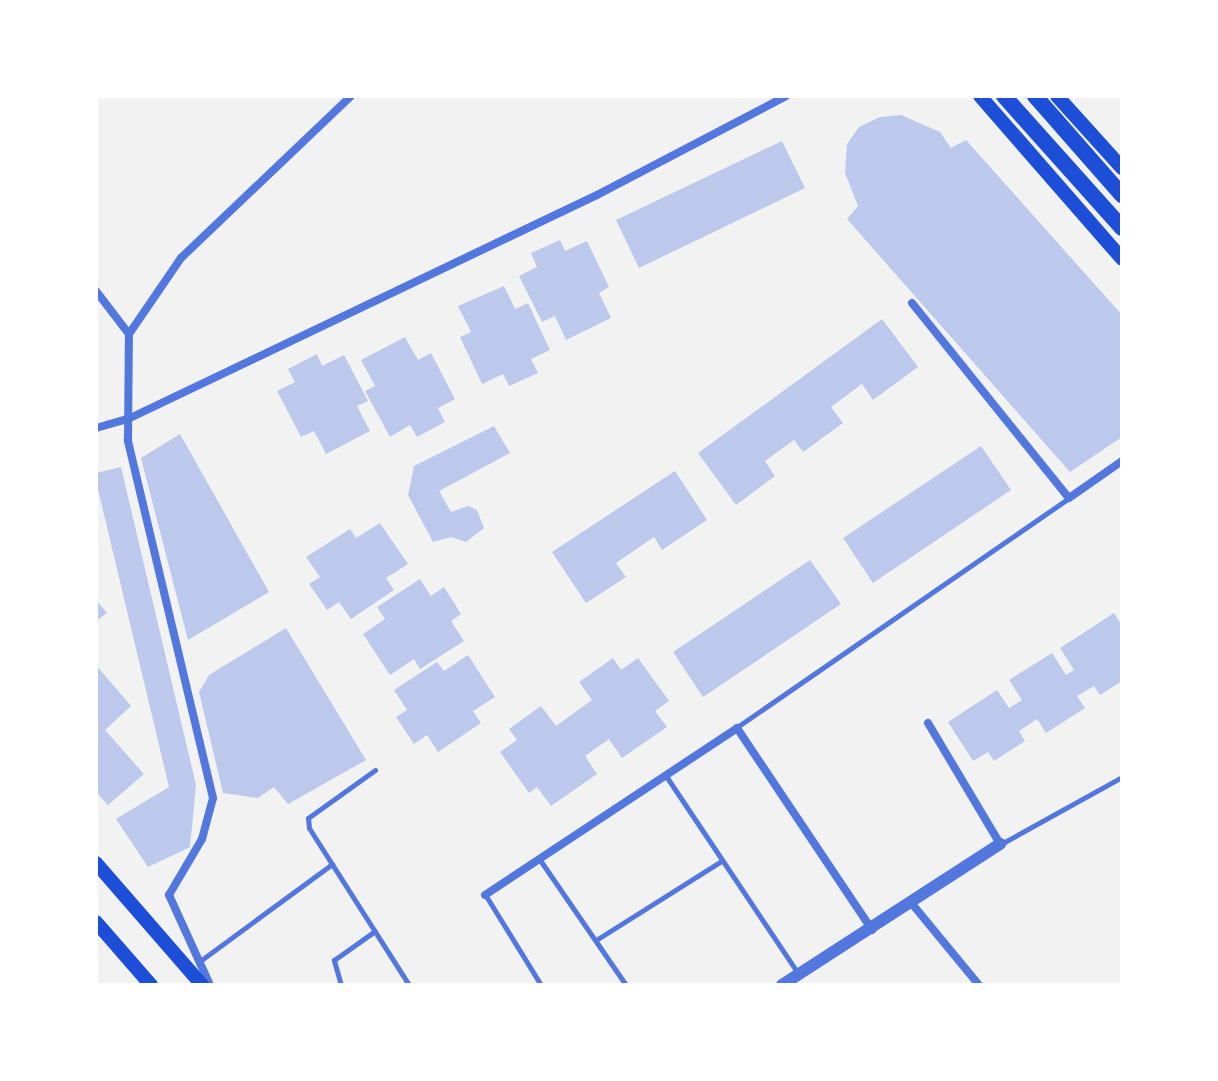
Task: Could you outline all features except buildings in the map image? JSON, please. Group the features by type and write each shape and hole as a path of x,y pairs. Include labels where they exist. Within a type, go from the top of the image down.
{"highway":[{"path":"1004,96 1122,228"},
{"path":"1035,96 1122,195"}],"main road":[{"path":"980,96 1122,259"},
{"path":"1057,96 1122,168"},
{"path":"96,863 202,985"},
{"path":"96,922 151,985"}],"street":[{"path":"210,985 169,895 202,839 213,798 128,440 129,334 181,258 351,96"},
{"path":"96,428 128,419 597,195 786,96"},
{"path":"96,291 129,334"},
{"path":"912,303 1069,498 1122,461"},
{"path":"782,985 913,905 1000,844 928,723"},
{"path":"485,895 737,728 872,931"},
{"path":"913,905 979,985"}],"lane":[{"path":"737,728 1069,498"},
{"path":"375,770 308,818 309,828 409,985"},
{"path":"666,776 720,862 799,975"},
{"path":"1000,844 1122,777"},
{"path":"539,859 626,985"},
{"path":"596,940 720,862"},
{"path":"200,961 332,864"},
{"path":"485,895 541,985"},
{"path":"341,985 334,975 334,960 375,931"}]}
